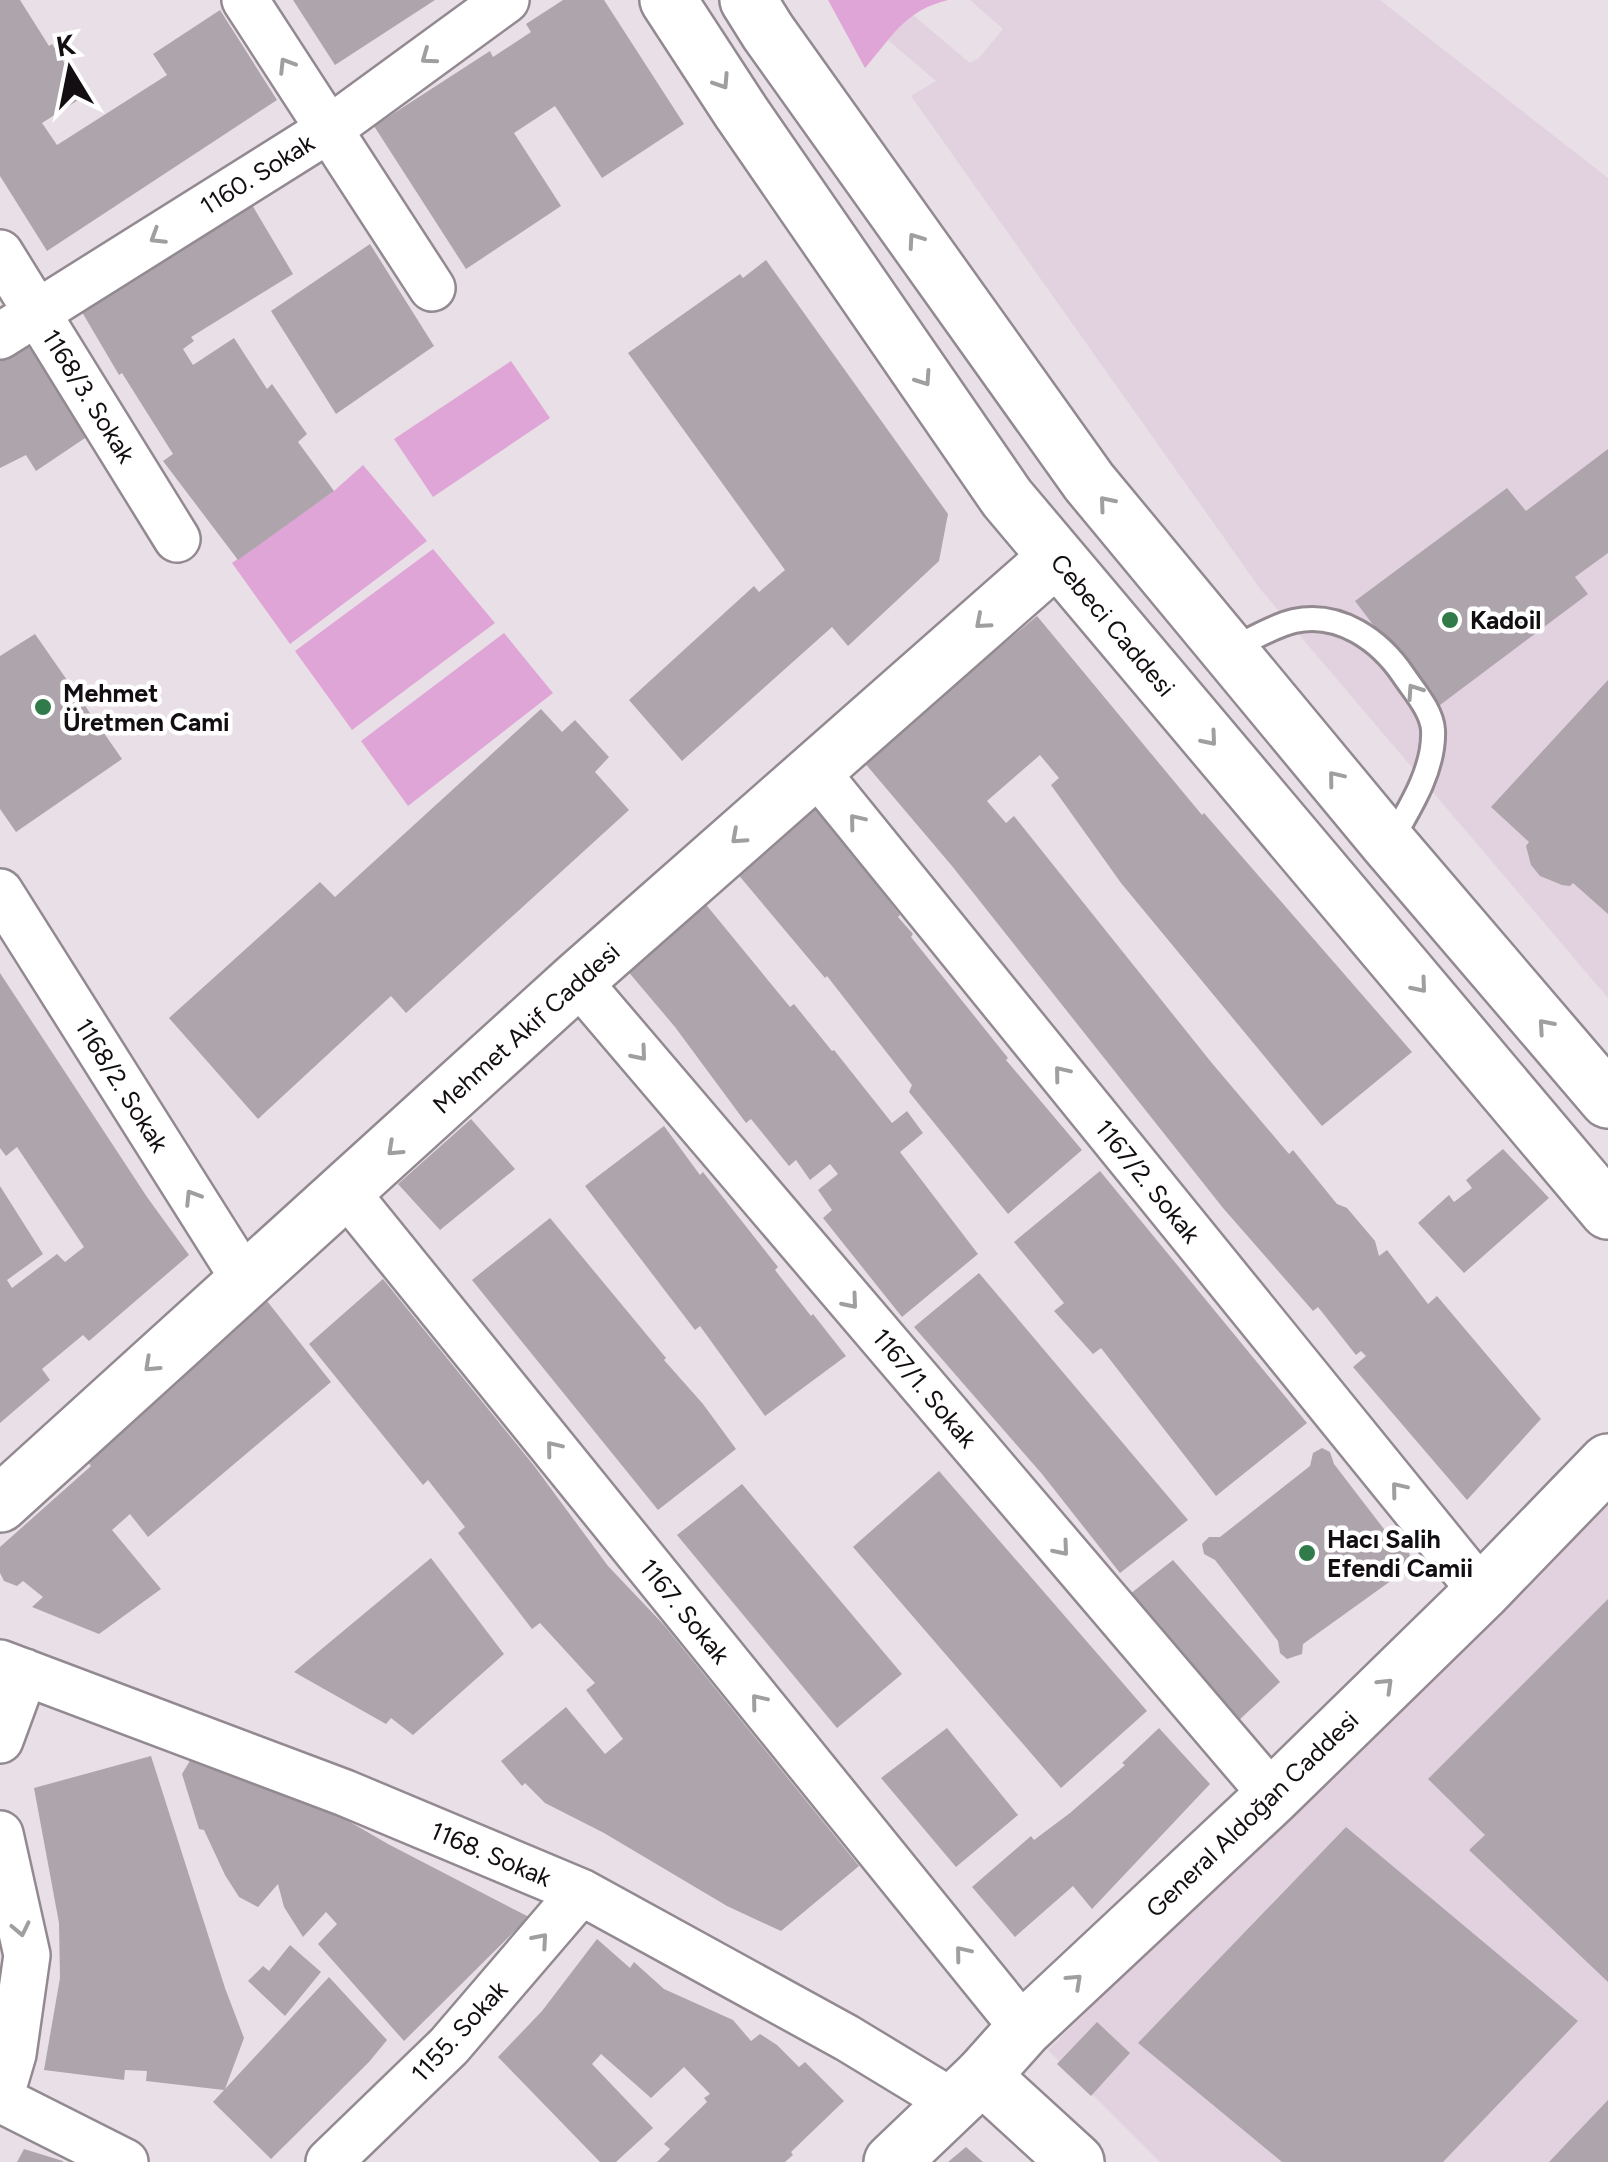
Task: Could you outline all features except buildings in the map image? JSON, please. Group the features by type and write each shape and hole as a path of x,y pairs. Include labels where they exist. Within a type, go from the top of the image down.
{"main road":[{"name":"Cebeci Caddesi","path":"668,0 984,466 1056,558 1608,1210"},
{"path":"748,0 1064,448 1389,844 1602,1079"},
{"path":"1056,558 1101,552 1132,559 1168,578"},
{"name":"Mehmet Akif Caddesi","path":"0,1504 577,980 1056,558"},
{"name":"General Aldoğan Caddesi","path":"892,2162 968,2090 1024,2029 1273,1796 1482,1592 1608,1462"},
{"path":"968,2090 1076,2162"}],"street":[{"path":"245,0 432,288"},
{"name":"1160. Sokak","path":"19,324 328,130 506,0"},
{"name":"1168/3. Sokak","path":"0,253 19,324 178,540"},
{"name":"1167/2. Sokak","path":"814,769 1482,1592"},
{"name":"1168/2. Sokak","path":"0,892 244,1279"},
{"name":"1167/1. Sokak","path":"577,980 1273,1796"},
{"name":"1167. Sokak","path":"346,1192 1024,2029"},
{"path":"0,1740 12,1668"},
{"name":"1168. Sokak","path":"12,1668 345,1793 581,1892 847,2038 968,2090"},
{"path":"0,1834 27,1955 13,2054 0,2098 126,2162"},
{"name":"1155. Sokak","path":"329,2162 450,2046 581,1892"}],"lane":[{"path":"1230,650 1294,621 1333,621 1364,634 1393,660 1426,708 1433,729 1422,785 1389,844"}],"shaded area":[{"path":"828,0 948,0 910,18 865,68"},
{"path":"841,0 895,0 970,63 1003,29 970,0 1380,0 1608,178 1608,998 1261,590 911,96 936,81"},
{"path":"511,361 550,418 433,497 394,439"},
{"path":"363,465 427,541 290,644 232,563 334,491"},
{"path":"433,549 495,623 352,730 295,651"},
{"path":"504,633 553,693 408,806 361,741"},
{"path":"1608,1497 1608,2162 1160,2162 1048,2050"}],"place":[{"name":"Kadoil","path":"1450,620"},
{"name":"Mehmet Üretmen Cami","path":"43,707"},
{"name":"Hacı Salih Efendi Camii","path":"1307,1553"}]}
